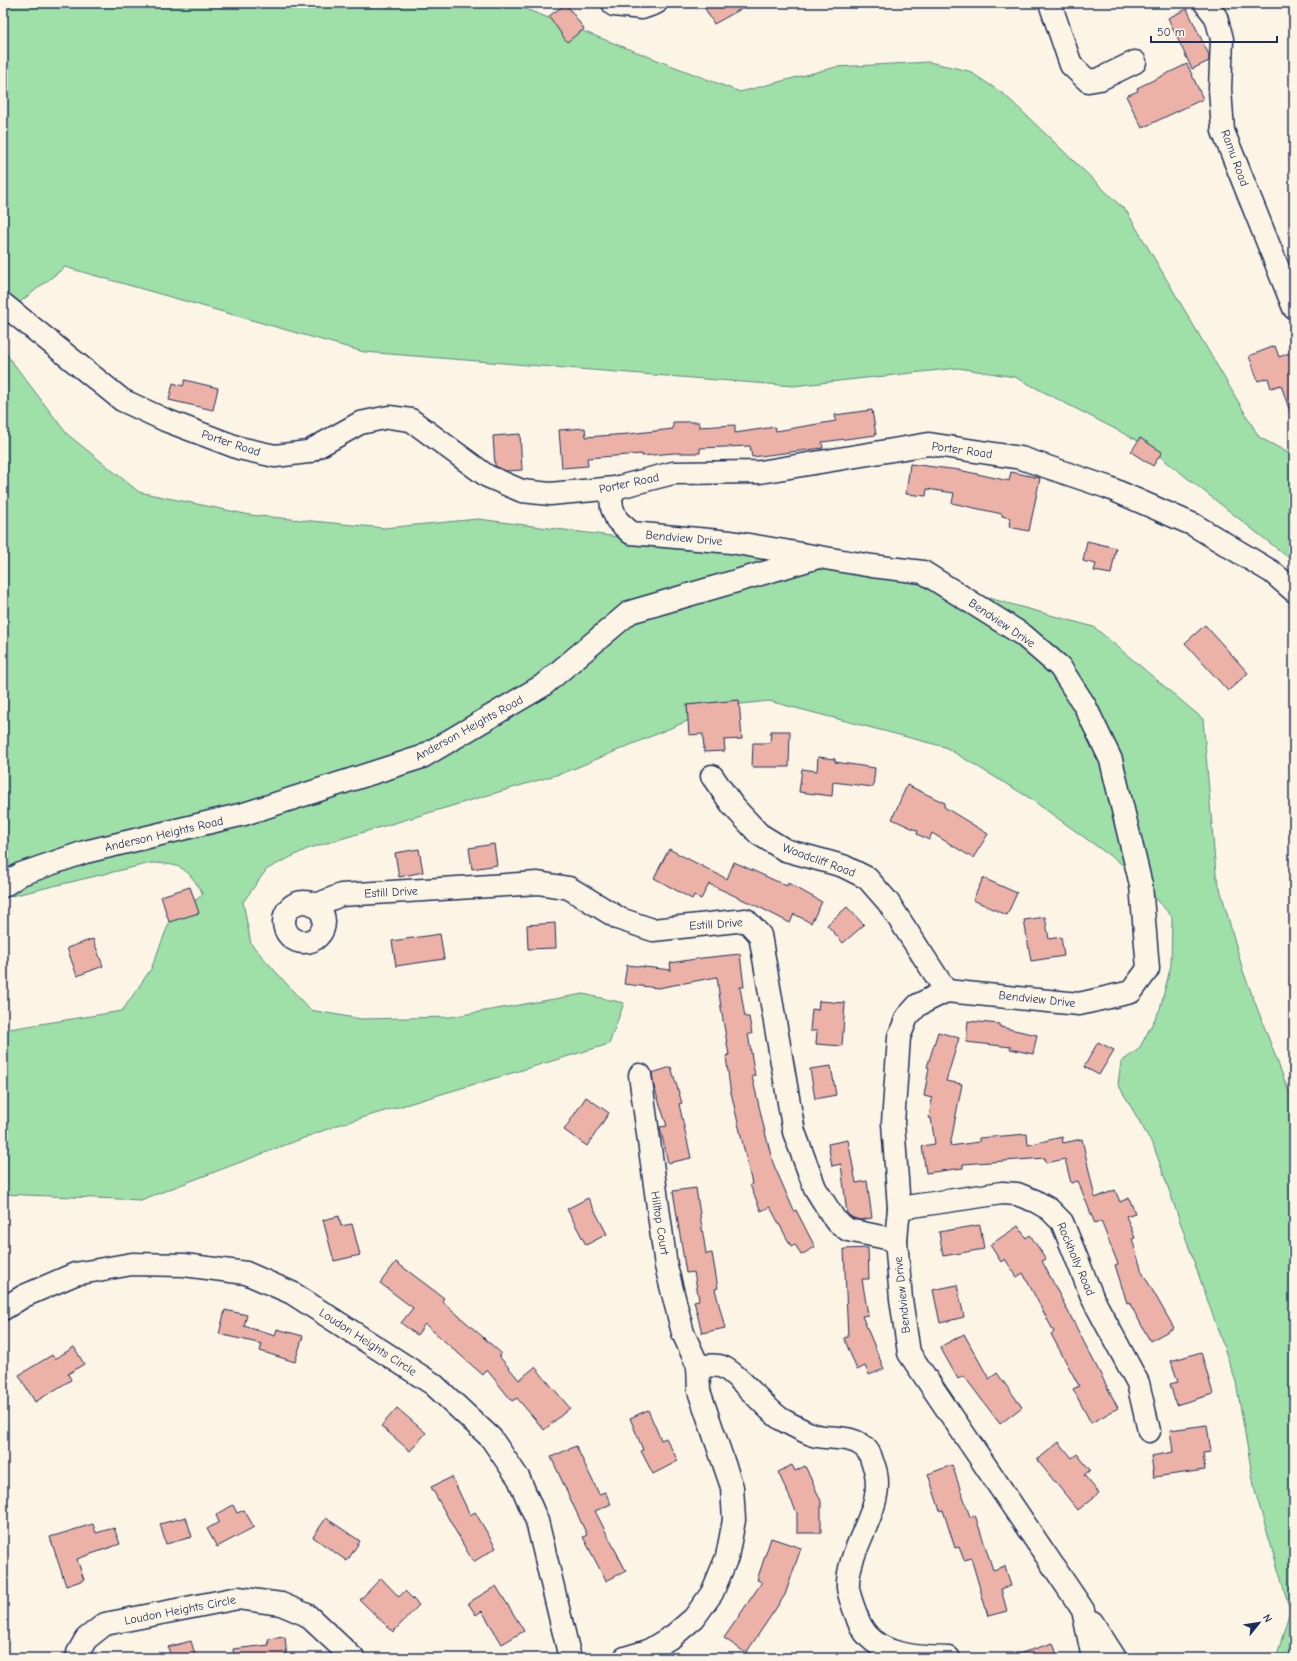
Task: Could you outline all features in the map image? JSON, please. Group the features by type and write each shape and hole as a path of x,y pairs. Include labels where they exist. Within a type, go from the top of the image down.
{"street":[{"path":"613,3 614,5 642,8 656,3"},
{"path":"1050,3 1071,65 1088,81 1100,79 1135,62"},
{"name":"Ramu Road","path":"1205,3 1216,17 1222,39 1220,89 1223,131 1294,308"},
{"name":"Porter Road","path":"3,304 122,400 165,420 239,448 275,456 308,452 360,423 390,417 411,420 487,476 522,491 550,494 615,488 673,473 760,472 929,444 1020,458 1107,487 1194,525 1272,572 1294,591"},
{"name":"Bendview Drive","path":"615,488 611,498 612,508 618,520 631,533 731,542 821,556 872,566 923,572 1023,635 1060,667 1085,706 1111,760 1141,885 1148,969 1131,992 1079,1004 946,991 918,1005 907,1017 899,1038 893,1123 899,1208 896,1240 901,1299 909,1353 1083,1610 1093,1658"},
{"name":"Anderson Heights Road","path":"3,886 21,874 85,852 244,814 422,757 542,686 630,612 821,556"},
{"name":"Woodcliff Road","path":"712,776 733,806 759,834 785,850 843,866 867,878 888,902 946,991"},
{"name":"Estill Drive","path":"316,905 342,895 538,883 569,888 620,919 653,930 746,920 760,936 794,1132 815,1188 835,1220 848,1230 896,1240"},
{"name":"Hilltop Court","path":"640,1075 666,1266 683,1333 698,1366"},
{"name":"Rockholly Road","path":"899,1208 1002,1193 1017,1194 1049,1209 1062,1222 1094,1299 1138,1383 1150,1431"},
{"name":"Loudon Heights Circle","path":"3,1309 24,1296 75,1274 132,1264 184,1265 246,1273 292,1293 433,1384 491,1438 519,1479 537,1521 570,1658"},
{"path":"625,1658 648,1651 661,1644 694,1618 712,1593 727,1557 734,1520 732,1487 699,1391 698,1366 720,1366 738,1378 780,1418 813,1435 850,1439 867,1449 875,1468 878,1482 875,1504 852,1561 848,1588 858,1621 870,1638 895,1654 924,1658 949,1658"},
{"name":"Loudon Heights Circle","path":"78,1658 78,1654 86,1639 105,1624 238,1598 281,1604 307,1615 353,1658"},
{"path":"1083,1610 1114,1658"}],"green space":[{"path":"3,3 510,3 740,92 836,67 929,62 969,71 1005,95 1127,212 1259,437 1294,456 1294,562 1144,444 1015,377 958,368 793,386 364,352 65,267 11,309 3,322"},
{"path":"3,346 7,355 67,434 139,492 250,515 384,528 478,519 894,572 1094,627 1203,719 1216,874 1243,971 1289,1092 1294,1097 1294,1658 1274,1658 1278,1652 1290,1610 1255,1491 1236,1382 1154,1147 1118,1084 1121,1062 1139,1049 1160,1009 1171,965 1172,917 1134,873 1028,797 945,747 769,701 723,706 566,772 307,849 267,869 243,902 251,944 310,1010 361,1019 450,1017 583,994 624,1003 609,1044 338,1125 141,1200 3,1194 3,1030 122,1011 151,969 169,923 203,894 192,878 182,869 170,864 151,863 3,898"}],"building":[{"path":"702,3 752,3 714,24"},
{"path":"566,4 584,29 567,42 549,16"},
{"path":"1187,9 1209,55 1209,61 1192,69 1168,18"},
{"path":"1187,64 1203,99 1142,128 1126,96 1138,91 1137,88"},
{"path":"1275,346 1279,357 1289,353 1294,366 1294,415 1291,415 1281,385 1271,388 1268,378 1258,381 1249,356"},
{"path":"185,380 218,388 213,410 169,400 173,383 183,386"},
{"path":"872,410 876,435 822,442 823,448 752,457 750,446 700,448 700,453 674,453 642,456 642,454 587,458 588,466 562,468 559,430 585,428 586,437 673,429 673,422 699,422 699,427 735,425 735,433 775,427 776,431 836,421 835,415"},
{"path":"520,434 522,470 506,471 495,466 493,436"},
{"path":"1140,438 1162,452 1153,466 1131,452"},
{"path":"910,464 959,470 1009,481 1011,472 1040,478 1029,531 1009,527 1010,518 1002,516 1002,514 952,503 954,493 927,489 926,496 906,494"},
{"path":"1087,541 1116,548 1111,574 1094,571 1096,564 1083,561"},
{"path":"1205,625 1248,673 1228,691 1185,643"},
{"path":"739,700 742,739 724,740 725,751 704,752 703,734 689,735 687,705"},
{"path":"771,731 790,731 789,767 752,767 753,743 770,743"},
{"path":"818,757 835,759 835,762 875,768 873,787 833,782 832,796 799,792 802,769 817,771"},
{"path":"907,785 945,803 944,807 988,834 973,858 932,833 929,840 917,834 918,831 892,819"},
{"path":"494,844 497,865 472,869 469,848"},
{"path":"419,849 423,872 399,877 395,853"},
{"path":"669,849 727,879 734,862 787,886 788,883 822,902 811,923 794,914 790,923 709,884 701,899 694,895 692,899 654,878"},
{"path":"983,878 1017,893 1007,915 973,900"},
{"path":"190,887 199,913 169,922 161,896"},
{"path":"847,907 864,925 843,943 827,925"},
{"path":"1045,917 1049,939 1061,937 1064,956 1031,961 1024,920"},
{"path":"555,923 556,948 528,949 527,925"},
{"path":"440,934 444,959 396,966 392,941"},
{"path":"93,939 103,966 77,976 67,948"},
{"path":"740,954 744,987 740,987 745,1017 749,1017 752,1034 748,1034 755,1076 752,1076 765,1132 773,1163 794,1211 796,1210 815,1247 801,1255 795,1244 791,1246 770,1207 761,1211 750,1185 752,1184 730,1088 726,1056 729,1055 717,977 658,988 624,984 627,965 671,970 670,963"},
{"path":"819,1001 845,1003 842,1046 816,1044 817,1031 810,1031 812,1009 818,1010"},
{"path":"968,1021 1000,1024 1000,1027 1037,1035 1033,1054 1010,1049 1011,1047 966,1042"},
{"path":"938,1032 959,1038 946,1081 962,1084 950,1146 979,1142 979,1138 1027,1134 1028,1145 1062,1137 1063,1143 1082,1139 1095,1198 1115,1190 1120,1202 1129,1198 1135,1213 1126,1216 1135,1238 1132,1239 1142,1272 1174,1328 1150,1341 1129,1302 1127,1303 1115,1265 1118,1264 1101,1221 1095,1224 1078,1181 1071,1183 1065,1159 1046,1163 1045,1158 963,1164 963,1168 926,1173 922,1146 935,1144 931,1118 929,1118 932,1098 924,1096 929,1068 927,1067"},
{"path":"1098,1042 1114,1050 1099,1075 1084,1067"},
{"path":"831,1066 836,1095 815,1099 810,1069"},
{"path":"671,1067 682,1103 679,1104 691,1158 668,1163 660,1127 667,1126 654,1087 652,1073"},
{"path":"586,1097 609,1113 587,1146 564,1130"},
{"path":"848,1140 856,1183 867,1181 872,1218 860,1220 847,1214 841,1164 832,1166 828,1144"},
{"path":"696,1188 706,1254 712,1253 718,1288 715,1289 725,1328 702,1333 694,1301 699,1300 694,1272 686,1273 673,1191"},
{"path":"588,1198 607,1234 586,1245 567,1209"},
{"path":"339,1216 341,1226 352,1224 360,1255 334,1261 323,1220"},
{"path":"980,1225 984,1249 943,1256 939,1232"},
{"path":"1018,1226 1026,1238 1030,1235 1046,1259 1042,1261 1118,1408 1091,1423 1073,1389 1079,1386 1051,1334 1054,1332 1023,1273 1017,1277 1005,1259 1001,1262 990,1245"},
{"path":"868,1248 869,1279 862,1279 868,1315 862,1316 884,1369 869,1375 865,1366 857,1370 844,1338 848,1337 844,1249"},
{"path":"396,1262 444,1298 442,1301 501,1353 499,1356 519,1380 535,1367 570,1408 544,1430 517,1398 512,1401 487,1370 483,1375 425,1324 417,1335 401,1323 413,1308 380,1283"},
{"path":"957,1285 964,1317 940,1323 933,1290"},
{"path":"225,1310 247,1315 244,1326 275,1336 277,1329 303,1336 295,1362 260,1351 262,1344 219,1334"},
{"path":"964,1334 989,1379 997,1373 1022,1407 1000,1424 964,1376 958,1379 940,1347"},
{"path":"74,1347 84,1364 68,1374 71,1380 35,1402 19,1375 52,1355 55,1359"},
{"path":"1201,1352 1213,1394 1176,1405 1170,1384 1178,1382 1171,1361"},
{"path":"397,1408 426,1433 410,1451 381,1426"},
{"path":"648,1410 661,1440 666,1438 678,1461 653,1474 641,1451 643,1450 630,1418"},
{"path":"1207,1425 1211,1452 1203,1453 1205,1470 1154,1477 1151,1456 1173,1452 1170,1430"},
{"path":"1059,1442 1072,1458 1077,1454 1090,1470 1084,1475 1099,1493 1078,1510 1037,1460"},
{"path":"576,1446 599,1494 605,1492 611,1504 595,1511 626,1571 606,1581 583,1537 587,1535 551,1457"},
{"path":"792,1465 795,1471 805,1466 821,1501 821,1533 797,1533 797,1513 778,1472"},
{"path":"952,1465 970,1517 975,1515 993,1570 1005,1566 1011,1586 1001,1589 1007,1611 988,1616 971,1558 964,1560 959,1547 955,1548 943,1510 940,1511 928,1474"},
{"path":"452,1477 470,1515 475,1512 496,1548 473,1562 431,1487"},
{"path":"233,1505 237,1513 244,1510 254,1527 217,1547 207,1529 219,1522 216,1515"},
{"path":"186,1517 192,1537 166,1544 160,1524"},
{"path":"326,1518 360,1541 347,1561 313,1537"},
{"path":"93,1524 96,1533 114,1528 120,1544 77,1559 84,1580 66,1586 50,1537"},
{"path":"771,1538 801,1548 785,1595 746,1653 724,1638 762,1582 757,1580"},
{"path":"381,1578 399,1597 405,1591 419,1605 393,1632 360,1600"},
{"path":"496,1586 524,1631 502,1644 482,1611 476,1615 468,1603"},
{"path":"285,1637 287,1658 234,1658 233,1649 269,1645 268,1639"},
{"path":"191,1641 196,1658 171,1658 168,1647"},
{"path":"1053,1643 1058,1658 1016,1658 1015,1655"}]}
